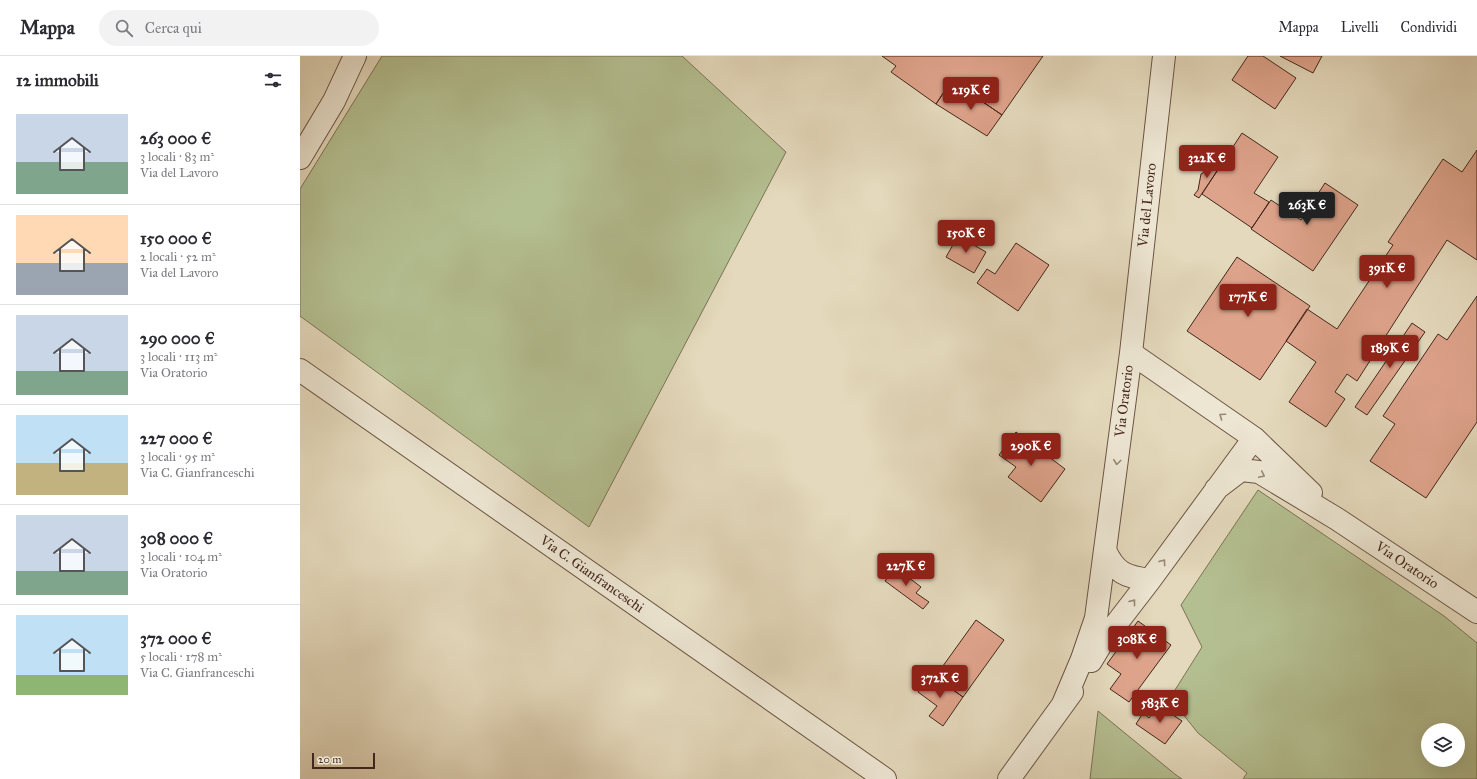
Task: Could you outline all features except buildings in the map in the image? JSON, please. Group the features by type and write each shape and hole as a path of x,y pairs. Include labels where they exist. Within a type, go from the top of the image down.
{"street":[{"path":"300,158 334,101 355,56"},
{"name":"Via del Lavoro","path":"1131,354 1164,56"},
{"name":"Via Oratorio","path":"1063,704 1082,659 1096,618 1131,354 1254,438 1337,519"},
{"name":"Via C. Gianfranceschi","path":"300,370 885,779"},
{"name":"Via Oratorio","path":"1009,779 1079,682 1103,641 1150,580 1254,438"},
{"name":"Via Oratorio","path":"1216,489 1241,470 1259,472 1337,519 1477,612"},
{"path":"1105,550 1110,563 1121,573 1137,579 1150,580"}],"green space":[{"path":"382,56 682,56 786,152 589,527 300,316 300,189"},
{"path":"1258,490 1444,616 1477,643 1477,779 1243,779 1247,773 1198,733 1170,698 1202,647 1181,605"},
{"path":"1098,711 1176,775 1182,779 1090,779"}]}
